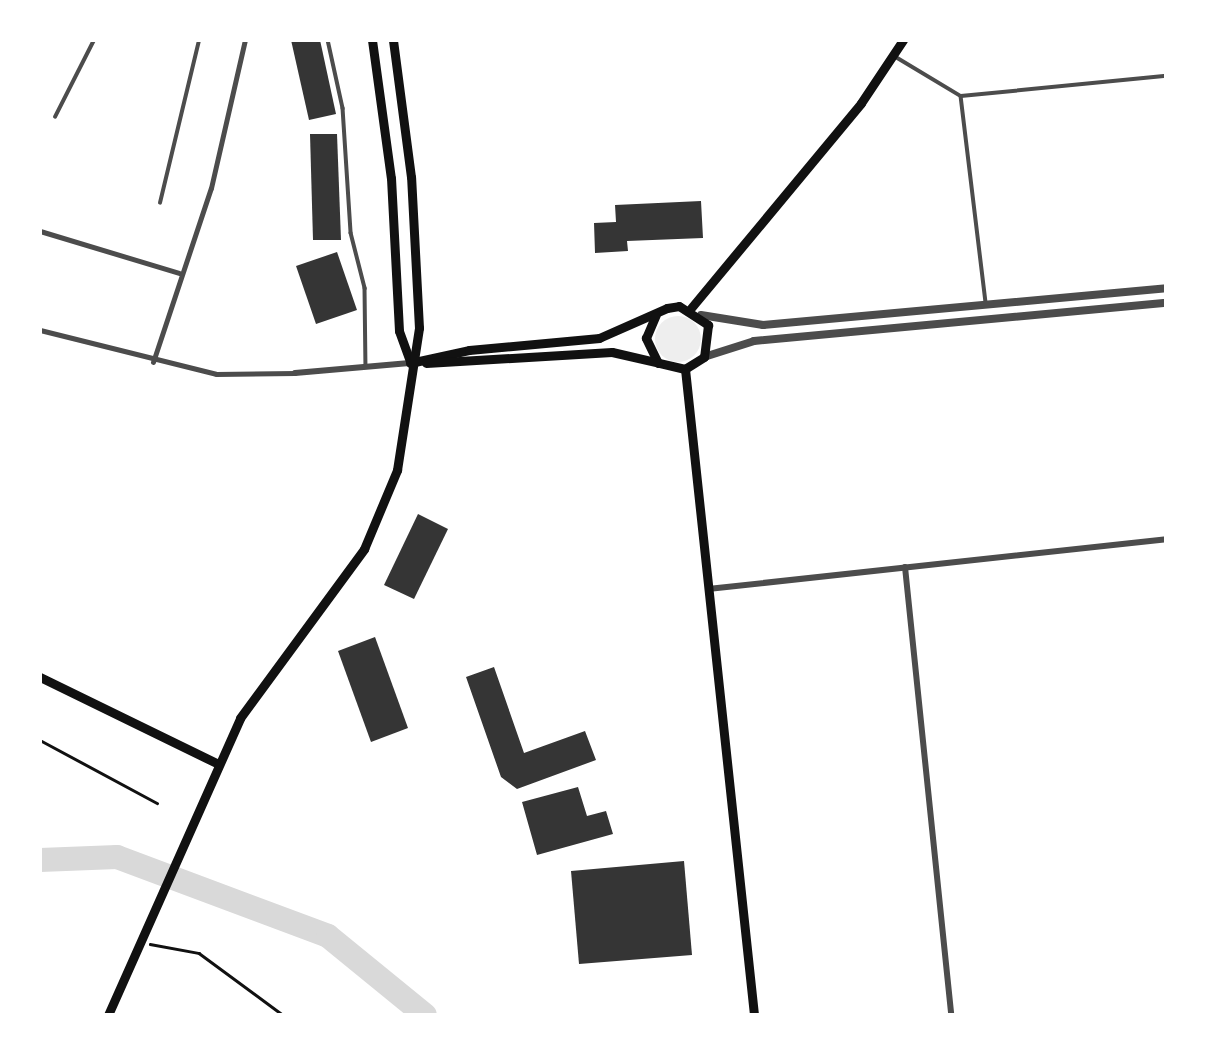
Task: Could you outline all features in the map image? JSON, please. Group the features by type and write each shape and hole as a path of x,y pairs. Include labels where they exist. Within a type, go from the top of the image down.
{"main road":[{"path":"372,40 391,178 399,331 410,363"},
{"path":"108,1015 218,764 262,681 376,528 402,449 410,363 419,328 416,256 393,40"},
{"path":"691,309 896,57 903,40"},
{"path":"679,306 701,315 710,336 704,357 685,369 612,352 410,363 469,350 599,338 679,306"},
{"path":"656,315 646,338 658,363"},
{"path":"685,369 754,1015"},
{"path":"40,677 218,764"}],"street":[{"path":"153,362 179,273 218,163 246,40"},
{"path":"40,231 179,273"},
{"path":"701,315 750,326 1166,288"},
{"path":"704,357 754,341 1166,303"},
{"path":"40,330 153,362 216,374 295,373 410,363"},
{"path":"708,589 1166,539"},
{"path":"905,568 951,1015"}],"lane":[{"path":"55,117 93,40"},
{"path":"160,203 199,40"},
{"path":"328,40 343,108 351,233 365,288 366,368"},
{"path":"896,57 961,96 1166,76"},
{"path":"961,96 986,305"}],"path":[{"path":"40,740 157,803"},
{"path":"140,942 199,953 283,1015"}],"shaded area":[{"path":"678,316 694,323 701,339 694,355 678,362 662,355 655,339 662,323"}],"building":[{"path":"291,40 320,40 336,114 309,120"},
{"path":"310,134 337,134 341,240 313,240"},
{"path":"701,201 703,238 627,241 628,251 595,253 594,223 616,222 615,205"},
{"path":"337,252 357,310 316,324 296,266"},
{"path":"418,514 448,529 414,599 384,585"},
{"path":"375,637 408,728 371,742 338,651"},
{"path":"494,667 524,753 585,731 596,760 517,789 501,777 466,677"},
{"path":"578,787 587,816 606,811 613,834 537,855 522,802"},
{"path":"684,861 692,955 579,964 571,871"}],"waterway":[{"path":"40,860 117,857 328,936 425,1015"}]}
